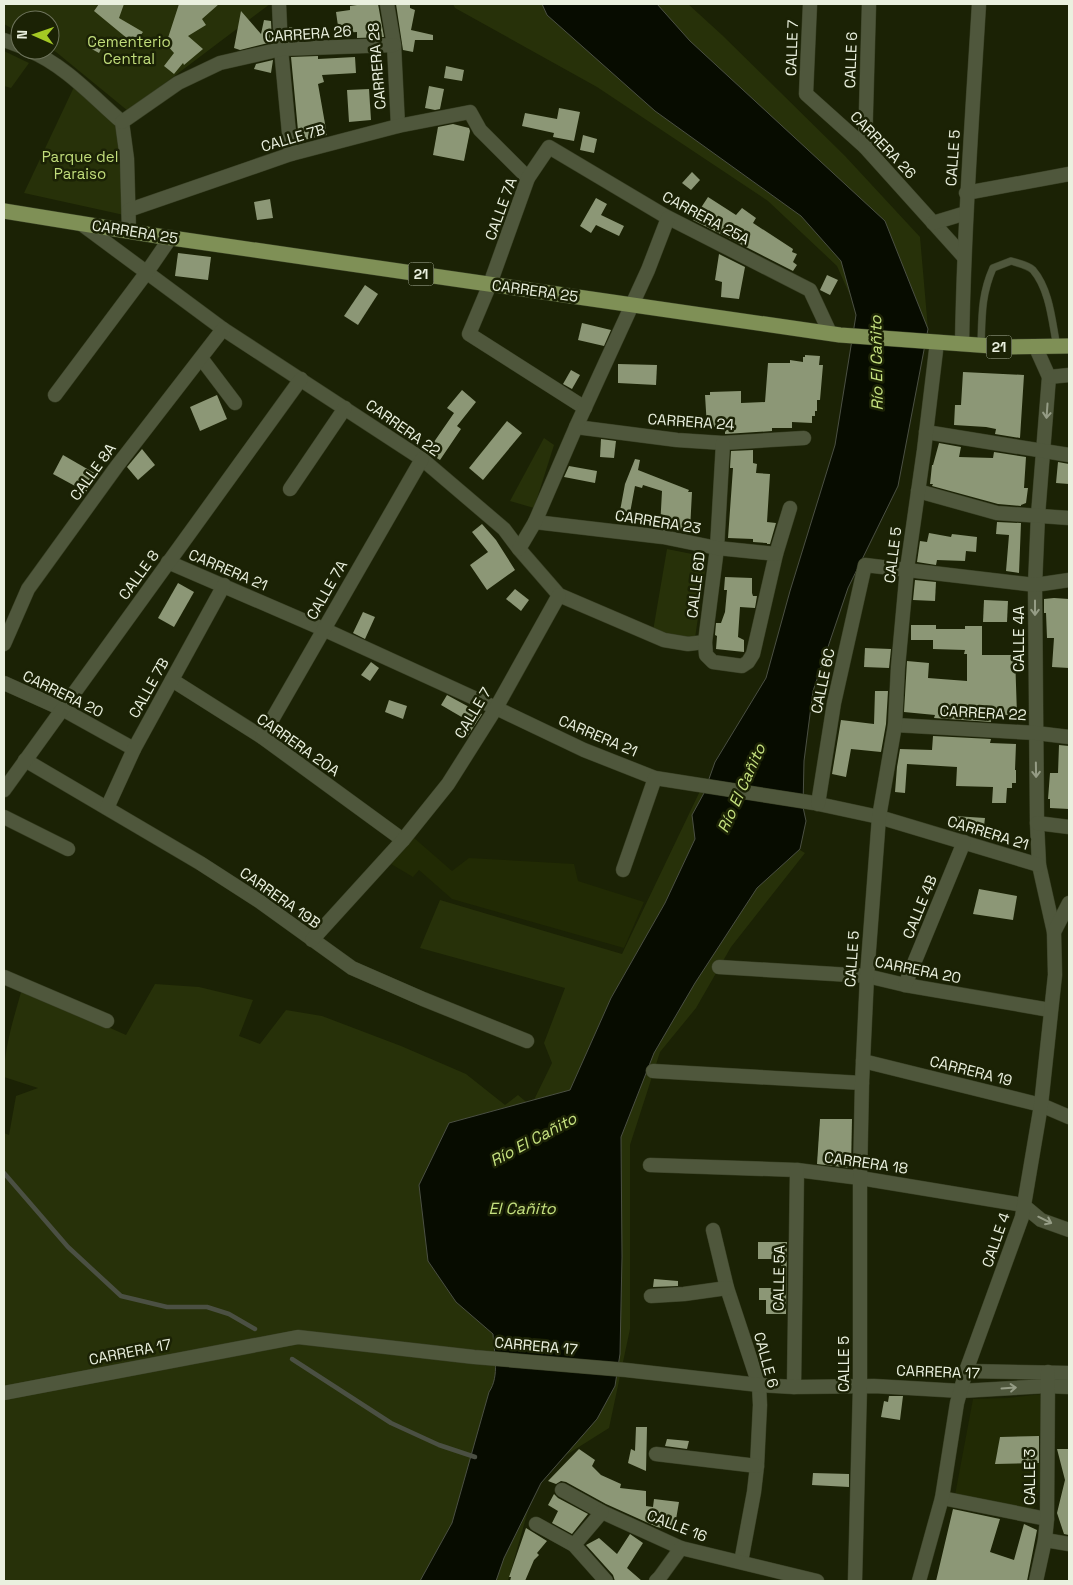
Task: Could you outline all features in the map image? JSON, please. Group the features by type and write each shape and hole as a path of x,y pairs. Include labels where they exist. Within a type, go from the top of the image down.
{"main road":[{"name":"CARRERA 25","path":"4,211 128,231 835,334 981,346 1063,347"}],"street":[{"path":"278,4 291,154"},
{"name":"CARRERA 28","path":"387,4 394,44 398,126"},
{"name":"CALLE 7","path":"806,94 810,4"},
{"name":"CALLE 6","path":"865,147 869,4"},
{"name":"CALLE 5","path":"962,344 966,193 979,4"},
{"name":"CARRERA 26","path":"122,122 178,83 220,63 281,49 394,44"},
{"path":"48,60 59,67 122,122 127,159 128,231"},
{"name":"CARRERA 26","path":"806,94 865,147 964,257"},
{"name":"CALLE 7B","path":"128,210 291,154 398,126 470,112 480,130 528,178"},
{"name":"CALLE 7A","path":"549,147 528,178 490,284 469,334 585,408"},
{"name":"CARRERA 25A","path":"549,147 668,218 810,290 835,334"},
{"path":"966,193 1069,174"},
{"path":"933,222 966,213"},
{"path":"519,549 535,522 668,218"},
{"name":"CARRERA 22","path":"80,223 223,329 422,459 504,529 559,595 664,640 688,644 705,642"},
{"path":"55,395 170,237"},
{"name":"CALLE 8A","path":"4,644 28,589 117,466 223,329"},
{"name":"CALLE 5","path":"855,1581 860,1386 860,1178 867,976 879,817 895,725 907,569 926,432 933,342"},
{"name":"CALLE 4A","path":"1036,348 1049,377 1038,515 1035,585 1037,823 1039,865 1054,932"},
{"path":"201,358 235,402"},
{"path":"1049,377 1069,376"},
{"name":"CALLE 8","path":"4,790 301,379"},
{"path":"290,489 345,408"},
{"name":"CARRERA 24","path":"576,427 677,440 723,443 804,438"},
{"path":"926,432 1069,455"},
{"name":"CALLE 6D","path":"705,642 717,548 723,443"},
{"name":"CALLE 7A","path":"262,737 422,459"},
{"path":"918,491 997,512 1069,518"},
{"path":"705,642 706,655 713,662 742,666 748,662 753,654 776,554 790,508"},
{"name":"CARRERA 23","path":"535,522 663,537 717,548 776,554"},
{"name":"CARRERA 21","path":"168,562 323,629 584,750 655,778 692,782 816,803 879,817 1039,865"},
{"name":"CALLE 6C","path":"816,803 834,703 865,565 907,569"},
{"path":"907,569 1035,585 1069,580"},
{"name":"CALLE 7B","path":"106,808 134,749 224,585"},
{"name":"CALLE 7","path":"312,940 403,840 448,784 496,708 559,595"},
{"name":"CARRERA 20A","path":"172,680 262,737 403,840"},
{"name":"CARRERA 20","path":"4,683 62,710 134,749"},
{"name":"CARRERA 22","path":"895,725 1036,732 1069,737"},
{"name":"CARRERA 19B","path":"25,760 215,872 259,901 352,968 527,1041"},
{"path":"623,870 655,778"},
{"path":"4,817 68,849"},
{"name":"CARRERA 21","path":"1037,823 1069,827"},
{"name":"CALLE 4B","path":"905,985 964,842"},
{"name":"CALLE 4","path":"919,1581 942,1498 960,1392 1022,1217 1041,1105 1055,975 1054,932 1069,903"},
{"name":"CARRERA 20","path":"719,967 867,976 905,985 1050,1010"},
{"path":"4,977 107,1021"},
{"name":"CARRERA 19","path":"863,1061 1041,1105 1069,1117"},
{"path":"654,1071 862,1082"},
{"name":"CARRERA 18","path":"650,1165 797,1170 860,1178 1023,1205 1041,1220 1069,1230"},
{"name":"CALLE 5A","path":"794,1387 797,1170"},
{"name":"CALLE 6","path":"713,1230 728,1288 759,1385 757,1466 741,1562"},
{"path":"651,1296 728,1288"},
{"name":"CARRERA 17","path":"4,1393 298,1337 759,1385 794,1387 860,1386 960,1392 1048,1379 1069,1373"},
{"name":"CARRERA 17","path":"966,1371 1048,1379 1069,1388"},
{"name":"CALLE 3","path":"1036,1581 1045,1540 1047,1519 1048,1379"},
{"path":"656,1454 757,1466"},
{"name":"CALLE 16","path":"562,1490 602,1512 681,1548 741,1562 763,1574 817,1581"},
{"path":"942,1498 1047,1519"},
{"path":"574,1545 602,1512"},
{"path":"536,1524 574,1545 606,1581"},
{"path":"1045,1540 1069,1544"},
{"path":"656,1581 681,1548"}],"lane":[{"path":"981,346 982,306 986,284 993,268 1011,261 1032,268 1049,305 1063,347"}],"shaded area":[{"path":"413,837 452,871 469,858 574,864 578,881 644,902 624,948 452,899 419,870 413,877 391,864"},
{"path":"1042,1394 1043,1436 1000,1437 995,1464 1041,1463 1037,1504 1032,1510 955,1495 973,1399 1008,1398"}],"green space":[{"name":"Cementerio Central","path":"4,4 270,4 128,111 60,55 60,10 10,10 10,27 4,24"},
{"path":"453,4 688,4 845,156 920,237 928,329 861,320 837,266 768,201 597,87 455,8"},
{"path":"4,51 10,54 10,60 23,60 29,63 11,88 4,86"},
{"name":"Parque del Paraiso","path":"74,87 116,124 124,215 24,193"},
{"path":"544,438 554,445 534,508 510,501"},
{"path":"667,549 707,557 695,638 653,631"},
{"path":"700,791 805,853 731,947 696,1008 660,1052 630,1145 630,1329 609,1428 539,1472 508,1581 4,1581 4,1133 9,1135 16,1096 38,1088 4,1077 8,1044 22,989 126,1035 155,984 199,987 253,1000 239,1036 260,1044 286,1010 322,1016 401,1046 466,1074 505,1105 518,1095 531,1106 552,1063 544,1043 565,988 420,948 440,900 622,954"}],"water":[{"name":"El Cañito","path":"542,4 657,4 690,41 885,221 928,329 898,486 848,588 813,691 804,761 803,807 806,821 800,849 757,888 695,983 654,1053 621,1137 622,1257 620,1354 615,1386 597,1419 541,1483 504,1558 496,1581 420,1581 452,1523 494,1379 496,1364 493,1334 456,1302 428,1261 419,1185 449,1123 570,1090 611,998 665,903 695,839 692,815 704,793 715,762 766,678 790,591 835,445 856,315 841,261 801,216 655,111 547,15"}],"building":[{"path":"99,4 124,4 119,18 143,32 134,44 94,11"},
{"path":"179,4 219,4 202,19 206,25 188,36 203,49 184,65 183,63 174,74 164,66 174,53 166,44"},
{"path":"378,4 384,37 357,38 357,32 339,33 336,12 350,10 350,6"},
{"path":"396,4 410,4 410,8 415,10 411,30 433,35 433,40 415,40 413,52 403,50"},
{"path":"241,11 261,34 264,20 271,21 272,42 240,50 234,48"},
{"path":"289,27 304,30 303,39 289,40"},
{"path":"93,37 104,43 99,53 88,47"},
{"path":"318,56 318,59 355,57 356,73 322,75 324,82 318,84 327,135 299,141 291,57"},
{"path":"273,60 271,73 254,69 256,64"},
{"path":"446,66 464,70 462,81 444,78"},
{"path":"429,86 444,89 440,109 425,108"},
{"path":"369,89 371,120 349,122 347,90"},
{"path":"559,108 580,112 574,141 553,137 554,133 522,126 525,113 557,119"},
{"path":"453,124 469,128 470,131 464,161 433,155 438,127"},
{"path":"583,135 597,139 594,153 580,150"},
{"path":"692,172 700,180 691,190 682,183"},
{"path":"708,197 736,215 742,208 756,218 753,223 793,249 792,252 797,254 793,262 797,265 793,271 693,220"},
{"path":"596,198 607,204 601,215 624,226 619,236 596,225 591,233 580,226"},
{"path":"270,199 273,218 257,220 254,202"},
{"path":"178,253 211,257 208,280 175,276"},
{"path":"719,254 745,267 739,299 721,297 722,282 715,280"},
{"path":"827,275 838,280 830,295 820,290"},
{"path":"365,285 378,294 358,325 344,316"},
{"path":"582,323 611,330 604,346 578,340"},
{"path":"805,355 820,356 819,365 823,365 820,400 817,400 817,411 815,411 815,416 812,416 812,423 792,422 792,428 772,428 772,431 725,434 725,427 707,427 705,395 710,395 710,392 741,391 741,403 765,402 768,363 790,363 790,360 803,362"},
{"path":"618,364 657,365 656,385 618,383"},
{"path":"571,370 580,375 572,389 563,384"},
{"path":"963,372 1024,375 1020,438 995,434 996,429 986,427 954,425 955,405 961,405"},
{"path":"462,390 476,402 457,426 461,429 440,460 427,452 454,413 447,408"},
{"path":"217,395 227,419 200,431 190,407"},
{"path":"507,421 522,433 483,480 469,468"},
{"path":"601,439 616,441 614,458 600,457"},
{"path":"939,443 961,447 959,457 993,458 994,452 1026,457 1024,488 1028,488 1026,503 1021,506 998,504 932,486 933,484 930,484 932,465"},
{"path":"142,449 155,465 138,480 127,467"},
{"path":"753,450 753,463 757,464 756,473 770,474 767,522 776,523 770,544 753,542 753,539 728,538 733,468 730,468 731,451"},
{"path":"63,455 96,474 86,492 53,474"},
{"path":"635,459 640,460 638,470 689,490 688,492 692,492 690,530 660,528 662,491 643,485 642,488 635,486 630,513 620,511 625,484"},
{"path":"1058,462 1069,464 1069,484 1056,483"},
{"path":"569,466 597,471 595,483 564,477"},
{"path":"997,522 1021,523 1019,573 1006,571 1009,535 996,534"},
{"path":"482,524 496,540 515,570 487,590 470,565 488,552 472,532"},
{"path":"929,533 951,537 952,534 977,537 976,552 966,551 965,561 937,560 936,565 917,562 920,541 927,542"},
{"path":"725,577 752,578 752,593 753,596 757,596 755,608 740,607 738,637 744,640 744,652 716,649 716,623 721,623 725,612 727,590 724,590"},
{"path":"915,580 936,582 935,601 913,600"},
{"path":"178,583 194,592 174,627 158,618"},
{"path":"515,589 529,600 521,611 506,599"},
{"path":"1044,599 1069,599 1069,668 1052,667 1054,638 1047,638"},
{"path":"984,600 1008,601 1007,622 983,622"},
{"path":"363,612 375,617 365,639 353,633"},
{"path":"911,625 936,625 936,629 965,629 965,626 982,626 982,655 1015,655 1017,715 991,715 991,722 934,718 935,715 904,712 907,661 929,663 928,678 967,681 967,654 964,654 965,650 933,649 933,640 911,640"},
{"path":"865,648 891,649 889,668 864,667"},
{"path":"371,662 379,668 370,681 361,675"},
{"path":"875,691 888,691 886,724 881,752 851,749 846,777 832,774 841,720 874,724"},
{"path":"447,695 482,714 467,737 459,733 465,719 441,705"},
{"path":"389,700 407,706 403,719 385,712"},
{"path":"933,736 991,739 990,743 1016,744 1016,783 1012,783 1012,788 1007,788 1006,803 992,803 993,787 956,786 957,767 907,764 905,793 895,792 900,749 932,750"},
{"path":"1059,745 1069,746 1069,809 1050,808 1050,799 1048,799 1050,773 1058,773"},
{"path":"954,816 985,818 983,834 953,830"},
{"path":"979,889 1017,896 1013,920 973,914"},
{"path":"820,1119 852,1119 851,1168 817,1164"},
{"path":"758,1242 787,1242 786,1314 766,1314 766,1300 759,1300 759,1288 782,1288 781,1259 758,1259"},
{"path":"654,1279 678,1281 678,1286 653,1287"},
{"path":"889,1396 903,1396 900,1420 881,1417 884,1401 888,1402"},
{"path":"636,1427 647,1427 646,1471 628,1463 631,1449 635,1451"},
{"path":"1039,1436 1039,1463 995,1464 1000,1437"},
{"path":"667,1439 689,1441 687,1449 665,1446"},
{"path":"579,1449 595,1460 592,1466 601,1475 621,1484 620,1488 646,1491 646,1506 653,1507 654,1499 679,1502 674,1531 657,1527 606,1504 566,1482 561,1481 556,1484 548,1481"},
{"path":"1057,1449 1069,1449 1069,1535 1064,1534 1057,1513 1065,1480"},
{"path":"813,1473 849,1474 849,1487 812,1485"},
{"path":"554,1494 588,1514 572,1534 552,1523 558,1511 548,1505"},
{"path":"953,1509 1000,1519 990,1552 1014,1560 1024,1524 1037,1530 1027,1581 936,1581"},
{"path":"526,1528 547,1541 537,1553 539,1555 534,1560 525,1581 510,1581 511,1577 509,1577"},
{"path":"630,1534 643,1543 627,1568 642,1581 615,1581 613,1575 586,1545 599,1538 617,1554"}],"waterway":[{"path":"4,1173 68,1247 121,1296 167,1307 207,1307 229,1314 255,1329"},
{"path":"292,1359 391,1423 439,1445 475,1457"}],"water label":[{"name":"Río El Cañito","path":"876,363"},
{"name":"Río El Cañito","path":"741,788"},
{"name":"Río El Cañito","path":"533,1139"}]}
